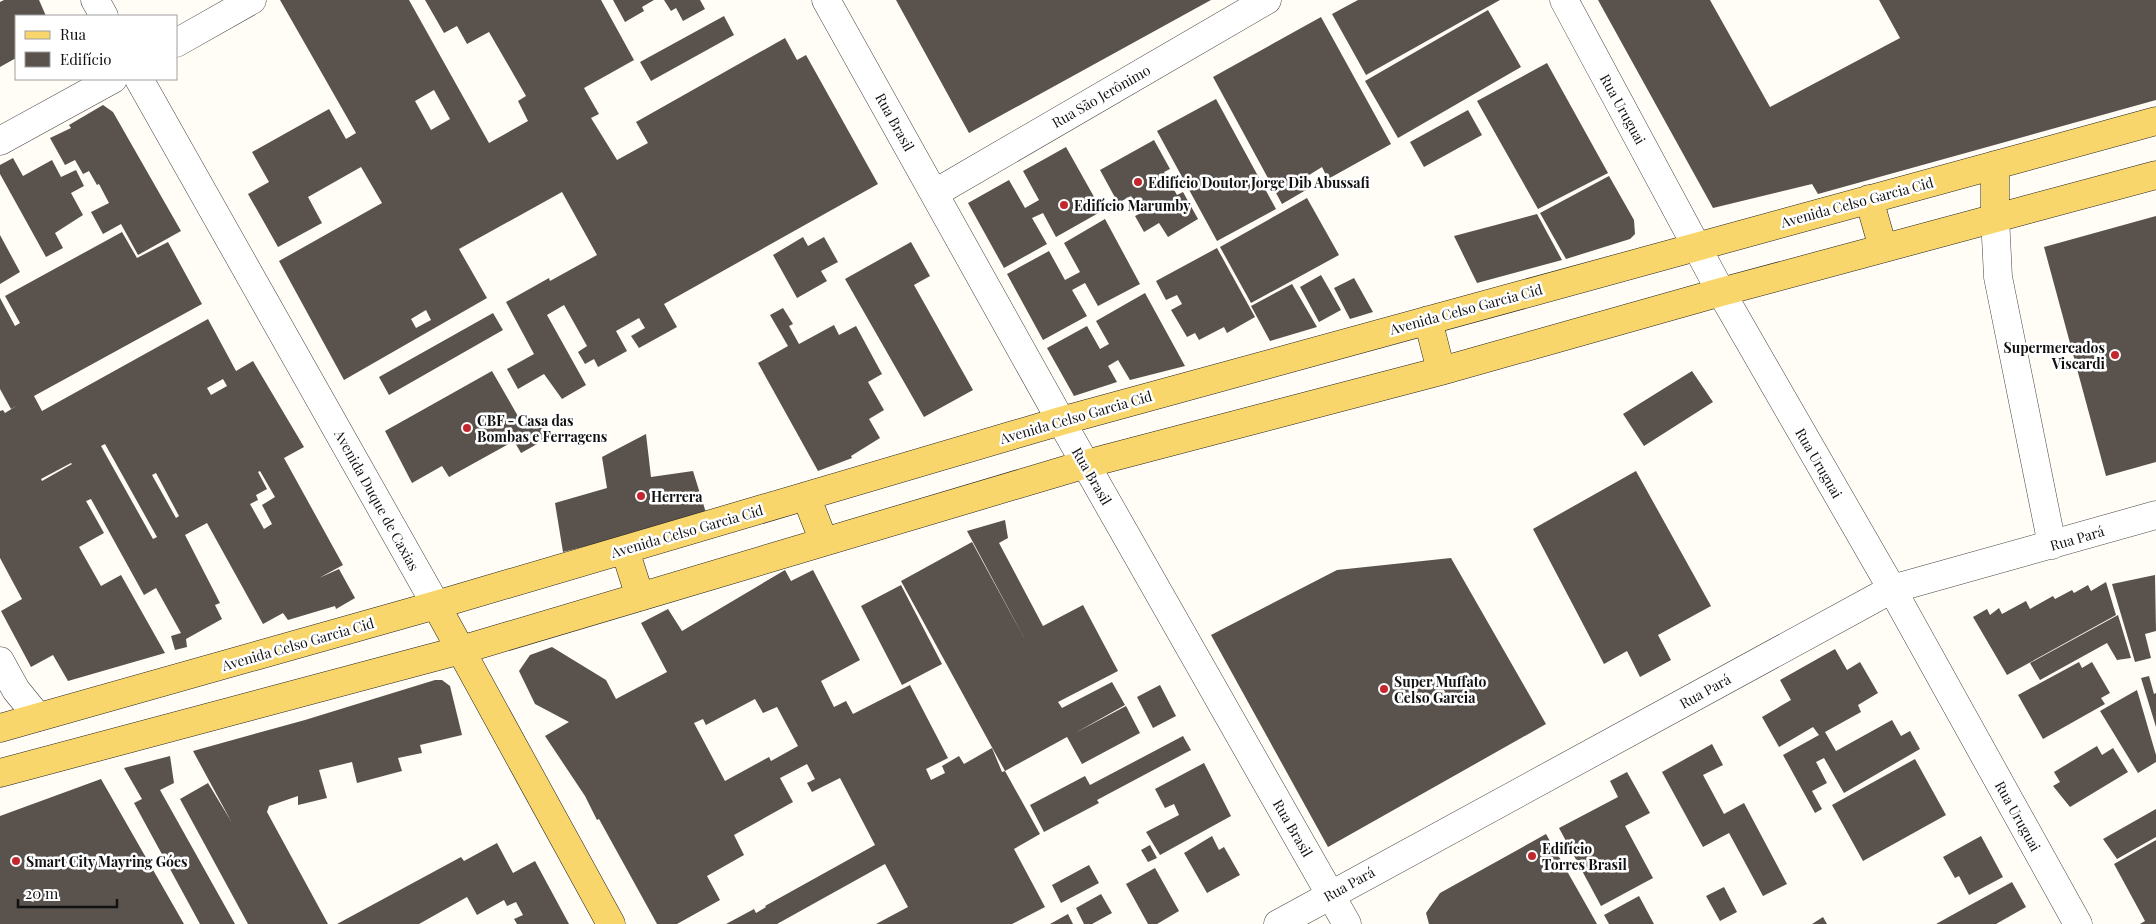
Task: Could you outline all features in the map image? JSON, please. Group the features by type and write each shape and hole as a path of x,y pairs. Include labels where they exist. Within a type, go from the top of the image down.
{"main road":[{"name":"Avenida Celso Garcia Cid","path":"0,728 436,605 1060,421 2156,121"},
{"path":"1995,165 1995,217"},
{"path":"0,773 461,650 1086,464 1440,371 1721,292 2156,175"},
{"path":"1869,199 1882,248"},
{"path":"1428,320 1440,371"},
{"path":"806,496 824,542"},
{"path":"624,550 640,597"},
{"name":"Avenida Duque de Caxias","path":"436,605 611,924"}],"street":[{"path":"95,0 103,15"},
{"path":"178,42 252,0"},
{"name":"Rua Brasil","path":"826,0 935,193 1060,421 1347,924"},
{"name":"Rua São Jerônimo","path":"935,193 1267,0"},
{"name":"Rua Uruguai","path":"1564,0 1698,246 1721,292 1892,590 2078,924"},
{"path":"0,141 111,80"},
{"name":"Avenida Duque de Caxias","path":"140,80 436,605"},
{"path":"1995,217 1998,277 2052,545"},
{"name":"Rua Pará","path":"1278,924 1892,590 2156,515"},
{"path":"0,661 16,690 38,717"}],"building":[{"path":"4,0 39,0 46,15 15,15 15,59 0,67 0,2"},
{"path":"280,0 409,0 489,143 528,121 518,101 526,96 489,32 467,44 457,26 444,33 425,0 601,0 634,60 584,88 599,114 591,118 617,160 648,143 636,122 785,38 797,60 806,55 878,184 664,304 677,327 639,348 631,336 645,328 639,318 616,331 627,351 598,367 594,359 585,364 578,352 587,346 564,305 547,315 586,385 562,399 544,374 518,389 507,369 534,354 506,302 549,278 550,281 597,255 562,192 459,249 487,298 344,380 279,261 382,203 361,167 308,197 322,223 278,247 248,194 269,182 252,152 329,109 346,139 356,133","holes":["434,90 450,119 431,130 415,101","426,310 431,320 416,328 411,319"]},
{"path":"613,0 654,0 642,7 644,11 625,22"},
{"path":"664,0 700,0 705,9 683,21 676,8 671,11"},
{"path":"896,0 1211,0 969,133"},
{"path":"1358,0 1500,0 1366,75 1332,14"},
{"path":"1598,0 1710,0 1770,107 1900,38 1879,0 2156,0 2156,100 1818,194 1812,184 1713,208"},
{"path":"1488,10 1521,67 1398,138 1365,81"},
{"path":"724,16 734,35 651,81 640,62"},
{"path":"1321,17 1391,144 1328,179 1322,167 1301,180 1306,190 1282,204 1213,77"},
{"path":"1547,63 1608,173 1538,209 1477,101"},
{"path":"1216,99 1276,209 1217,241 1157,131"},
{"path":"103,105 113,112 181,231 138,255 121,224 103,234 91,212 109,203 99,184 97,185 89,171 83,174 75,160 65,165 50,138 71,128 69,125"},
{"path":"1468,110 1482,135 1424,167 1410,142"},
{"name":"Edifício Doutor Jorge Dib Abussafi","path":"1154,140 1170,169 1164,172 1177,195 1183,192 1198,219 1168,237 1159,223 1144,232 1135,216 1141,213 1131,196 1118,203 1100,170"},
{"name":"Edifício Marumby","path":"1066,147 1102,211 1056,237 1043,213 1032,218 1047,244 1004,268 968,203 1009,180 1025,208 1039,200 1023,171"},
{"path":"13,158 23,176 52,160 61,177 76,170 84,186 71,193 83,215 55,233 63,248 46,257 0,174 0,165"},
{"path":"1609,176 1634,220 1635,234 1630,239 1566,259 1540,213"},
{"path":"1307,198 1339,255 1251,303 1220,247"},
{"path":"1537,214 1562,260 1477,283 1454,236"},
{"name":"Supermercados Viscardi","path":"2156,216 2156,462 2106,476 2044,247"},
{"name":"Edifício Marumby","path":"1105,219 1140,284 1098,306 1085,283 1072,290 1087,316 1043,340 1007,274 1049,251 1065,280 1080,272 1064,243"},
{"path":"122,232 137,258 168,242 202,304 34,396 42,411 208,319 236,371 253,361 304,447 284,458 343,565 319,578 339,569 355,598 336,609 335,606 288,620 283,613 263,624 207,523 185,535 220,603 215,605 222,619 186,639 187,647 175,650 171,636 181,633 156,588 144,595 91,499 86,501 104,533 79,547 101,586 121,575 165,653 68,681 53,655 31,667 1,611 22,599 0,558 0,411 3,410 5,413 18,405 11,409 0,389 0,298 15,326 20,323 5,296","holes":["223,379 227,386 211,395 207,388","105,444 157,537 153,539 101,446","71,463 72,464 42,481 41,479","260,471 275,497 262,505 272,524 264,529 250,504 258,500 256,495 267,489 258,472","156,473 179,516 176,518 152,475"]},
{"path":"0,235 20,272 0,284"},
{"path":"803,237 808,246 824,237 838,262 821,271 827,281 797,298 773,255"},
{"path":"911,242 930,276 914,285 973,390 924,417 845,279"},
{"path":"1217,248 1255,317 1227,333 1224,327 1199,340 1195,333 1187,337 1171,310 1182,304 1177,295 1166,300 1156,281"},
{"path":"1321,275 1341,310 1319,322 1300,287"},
{"path":"1354,278 1373,312 1350,319 1334,288"},
{"path":"1292,284 1317,327 1270,341 1251,306"},
{"path":"1145,293 1185,366 1130,380 1118,360 1108,366 1117,382 1074,396 1047,348 1087,326 1100,349 1109,344 1096,321"},
{"path":"783,308 793,324 789,326 799,344 834,325 839,335 856,326 882,374 868,382 884,410 869,419 880,438 851,456 852,458 818,471 758,363 788,346 770,315"},
{"path":"493,313 503,330 389,395 379,377"},
{"name":"CBF - Casa das Bombas e Ferragens","path":"492,371 523,425 537,418 548,438 521,453 514,441 449,477 442,466 412,483 385,431"},
{"path":"1692,371 1713,402 1644,446 1623,414"},
{"name":"Herrera","path":"646,434 651,477 693,471 707,516 563,552 555,503 607,488 602,457"},
{"path":"1636,471 1711,606 1658,635 1671,660 1640,677 1627,651 1604,664 1533,529"},
{"path":"1005,520 1008,538 999,543 1043,626 1083,605 1118,671 1058,702 1062,708 1112,682 1125,705 1075,733 1126,706 1140,733 1082,764 1067,737 1005,771 901,581 972,542 1029,647 967,531"},
{"name":"Super Muffato Celso Garcia","path":"1451,558 1546,724 1328,847 1211,635 1337,570"},
{"path":"785,570 791,581 813,570 860,660 821,681 834,707 846,701 853,714 910,685 948,758 926,769 931,780 945,773 942,766 959,756 964,764 992,748 1002,772 1005,771 1040,834 1014,849 1045,907 1012,924 876,924 908,907 885,864 777,924 726,924 754,909 756,913 765,906 875,845 840,778 812,792 807,783 815,779 807,764 780,778 793,802 734,835 744,855 707,876 720,900 677,924 657,924 599,819 597,820 585,796 545,736 569,722 535,704 519,671 530,655 552,647 606,680 616,699 667,672 641,623 668,609 682,631","holes":["755,699 763,713 777,707 798,746 771,761 769,757 725,781 694,723 703,719 706,725"]},
{"path":"2155,575 2156,631 2145,634 2151,658 2135,662 2112,584"},
{"path":"2106,582 2116,615 2007,675 1973,617 1987,609 1990,615 1999,608 2002,614 2026,601 2030,609 2053,596 2055,599 2072,590 2074,593 2088,585 2091,591"},
{"path":"901,585 942,664 902,685 861,606"},
{"path":"2118,615 2131,658 2117,660 2107,643 2040,680 2030,663"},
{"path":"1835,649 1847,670 1860,662 1878,693 1858,705 1861,712 1825,732 1836,751 1892,720 1901,736 1910,731 1920,749 1844,793 1824,758 1816,762 1827,783 1812,791 1822,809 1815,813 1783,755 1819,735 1813,727 1779,747 1762,717 1791,700 1780,680"},
{"path":"2079,662 2082,668 2092,662 2110,693 2101,698 2105,704 2043,739 2018,695"},
{"path":"2149,676 2154,694 2156,693 2156,727 2141,678"},
{"path":"435,680 442,680 450,686 462,735 420,745 422,753 398,758 402,771 357,783 352,762 319,770 327,798 298,805 298,796 269,806 267,812 328,924 248,924 180,799 208,783 231,821 193,751 305,720"},
{"path":"1160,685 1176,716 1153,728 1137,697"},
{"path":"2137,690 2156,755 2156,762 2138,773 2100,711"},
{"path":"1183,736 1191,750 1097,800 1099,803 1044,832 1030,805 1085,776 1090,785"},
{"path":"1712,744 1723,765 1703,775 1724,814 1744,803 1787,884 1763,896 1729,833 1703,847 1662,772"},
{"path":"2097,746 2102,755 2113,748 2128,772 2070,807 2053,786 2060,782 2054,772"},
{"path":"170,756 174,783 160,790 235,924 200,924 134,803 142,799 124,768"},
{"path":"1915,759 1946,815 1863,861 1832,805"},
{"path":"1204,763 1231,816 1160,855 1146,832 1179,815 1174,804 1165,808 1155,789"},
{"path":"1627,772 1650,813 1625,826 1653,878 1601,906 1559,828 1618,797 1610,781"},
{"path":"101,779 184,924 0,924 0,816"},
{"path":"2156,809 2156,837 2117,859 2103,839"},
{"name":"Edifício Torres Brasil","path":"1546,834 1597,924 1429,924 1426,913 1440,893"},
{"path":"1212,836 1219,850 1224,847 1240,875 1207,893 1184,853"},
{"path":"1981,836 2003,877 1969,895 1959,876 1955,878 1943,857"},
{"path":"2156,840 2156,924 2140,924 2145,921 2114,864"},
{"path":"497,843 513,873 535,861 569,924 517,924 514,919 523,915 516,902 507,906 504,900 477,915 467,897 419,924 337,924 461,857 464,861"},
{"path":"1150,845 1157,858 1148,862 1141,850"},
{"path":"1089,865 1099,883 1061,903 1052,885"},
{"path":"1155,868 1179,911 1157,924 1148,924 1126,884"},
{"path":"2012,882 2026,907 1996,924 1936,924"},
{"path":"1724,887 1737,912 1720,921 1706,896"},
{"path":"1101,894 1112,913 1092,924 1084,924 1076,908"},
{"path":"1639,896 1654,924 1609,924 1604,915"},
{"path":"1068,914 1073,924 1050,924"},
{"path":"1823,917 1827,924 1812,924"}],"place":[{"name":"Edifício Doutor Jorge Dib Abussafi","path":"1138,182"},
{"name":"Edifício Marumby","path":"1064,205"},
{"name":"Supermercados Viscardi","path":"2115,355"},
{"name":"CBF - Casa das Bombas e Ferragens","path":"467,428"},
{"name":"Herrera","path":"641,496"},
{"name":"Super Muffato Celso Garcia","path":"1384,689"},
{"name":"Edifício Torres Brasil","path":"1532,856"},
{"name":"Smart City Mayring Góes","path":"16,861"}]}
